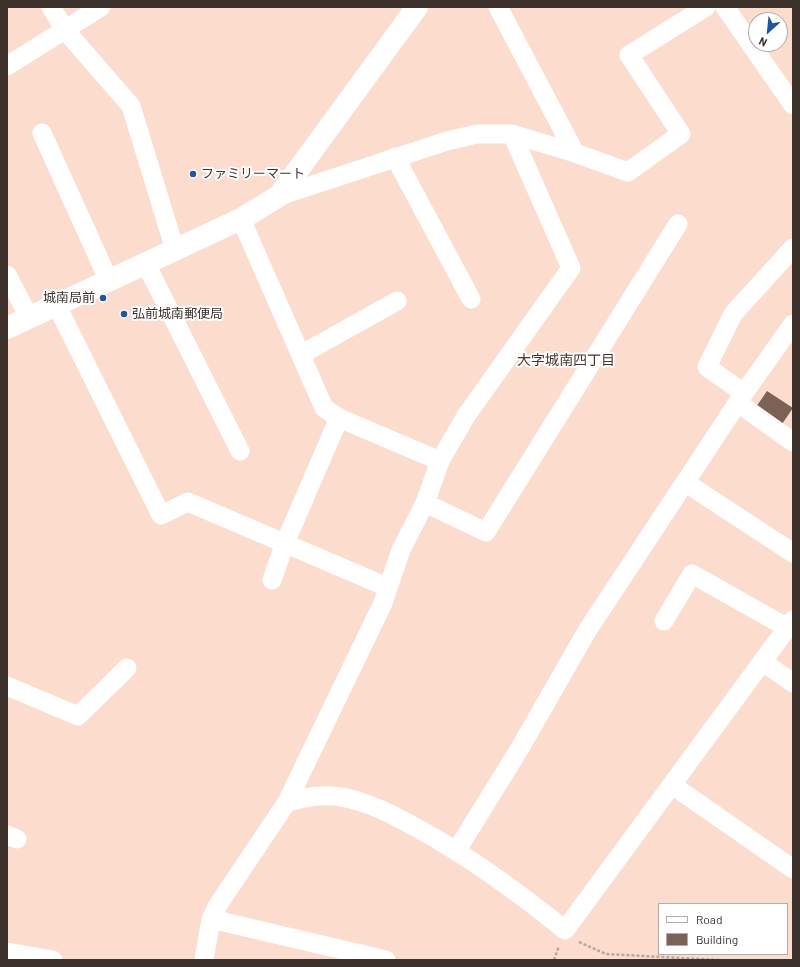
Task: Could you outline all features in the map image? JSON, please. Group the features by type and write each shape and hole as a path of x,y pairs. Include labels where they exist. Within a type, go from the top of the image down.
{"street":[{"path":"51,7 65,30 131,106 175,250"},
{"path":"7,66 101,7"},
{"path":"279,196 417,7"},
{"path":"498,7 575,153"},
{"path":"7,328 241,219 279,196 447,141 477,134 512,134 575,153 628,172 681,134 629,55 706,7"},
{"path":"725,7 793,105"},
{"path":"42,133 109,280"},
{"path":"204,960 211,920 218,905 287,802 383,603 387,587 401,550 425,503 440,461 466,416 571,268 512,134"},
{"path":"395,157 471,298"},
{"path":"241,219 302,354 324,408 338,418 440,461"},
{"path":"425,503 486,532 678,224"},
{"path":"793,248 733,314 707,367 793,442"},
{"path":"146,264 240,451"},
{"path":"7,275 28,317"},
{"path":"302,354 397,301"},
{"path":"56,304 161,515 188,502 387,587"},
{"path":"457,850 520,748 587,631 741,398 793,324"},
{"path":"272,580 285,543 338,418"},
{"path":"686,483 793,553"},
{"path":"287,802 320,795 350,799 388,812 457,850 522,896 565,930 790,624 692,574 664,621"},
{"path":"763,662 793,683"},
{"path":"7,686 78,716 127,668"},
{"path":"672,785 793,869"},
{"path":"211,920 386,960"},
{"path":"7,952 53,960"}],"path":[{"path":"565,930 578,941 606,954 719,960"}],"building":[{"path":"767,391 793,408 782,424 756,407"}],"place":[{"name":"ファミリーマート","path":"193,174"},
{"name":"城南局前","path":"103,298"},
{"name":"弘前城南郵便局","path":"124,314"}],"district":[{"name":"大字城南四丁目","path":"566,360"}]}
